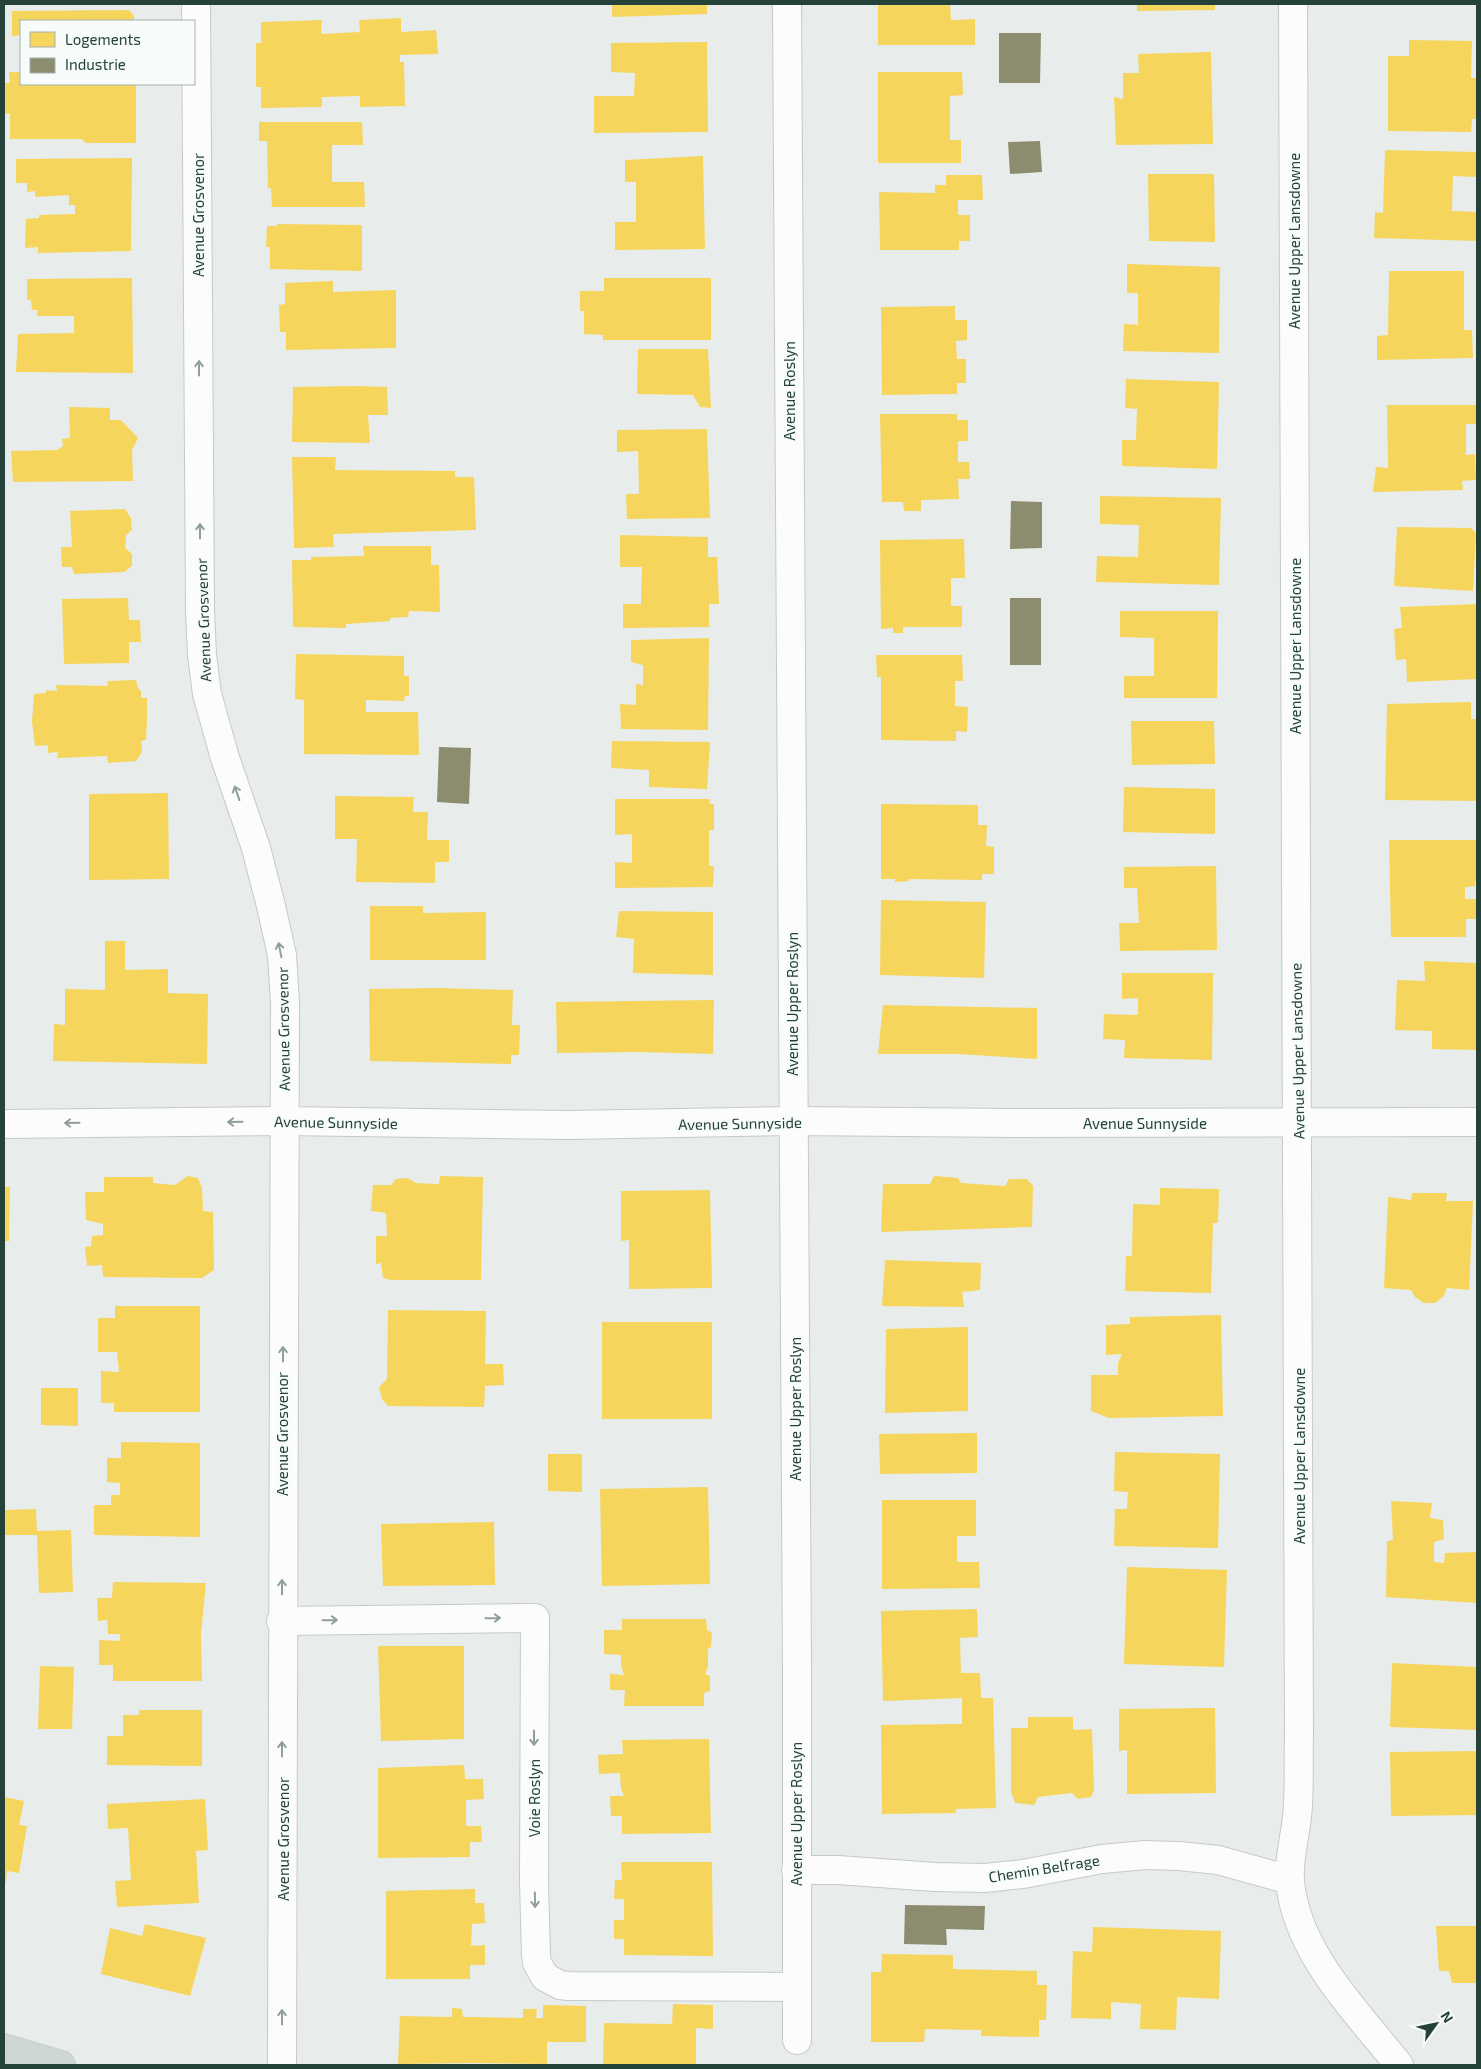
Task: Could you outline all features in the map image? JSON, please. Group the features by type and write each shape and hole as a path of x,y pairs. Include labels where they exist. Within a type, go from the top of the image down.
{"main road":[{"path":"4,2048 61,2065"}],"street":[{"name":"Avenue Grosvenor","path":"196,4 200,611 202,655 206,694 256,848 282,955 285,1002 282,2065"},
{"name":"Avenue Roslyn","path":"787,4 792,778"},
{"name":"Avenue Upper Lansdowne","path":"1293,4 1299,1737 1297,1816 1290,1880 1295,1910 1308,1944 1326,1974 1399,2065"},
{"name":"Avenue Upper Roslyn","path":"792,778 797,1666 796,2040"},
{"name":"Avenue Sunnyside","path":"4,1124 284,1121 569,1124 794,1122 1477,1122"},
{"name":"Voie Roslyn","path":"282,1621 535,1618 534,1892 536,1955 540,1971 552,1982 568,1986 796,1987"},
{"name":"Chemin Belfrage","path":"796,1870 838,1870 935,1877 985,1878 1023,1874 1102,1859 1154,1855 1218,1860 1290,1880"}],"building: Logements":[{"path":"612,4 707,4 707,14 612,17"},
{"path":"878,4 950,4 951,20 975,19 975,45 878,45"},
{"path":"1137,4 1215,4 1215,10 1137,11"},
{"path":"129,10 134,16 134,20 20,20 20,35 12,36 12,11"},
{"path":"401,18 401,32 436,30 438,54 400,55 400,62 404,62 405,106 360,107 360,96 322,97 322,107 261,108 261,87 256,87 256,43 261,43 261,22 322,20 321,34 360,32 359,20"},
{"path":"1409,40 1472,41 1471,78 1477,78 1477,119 1472,119 1471,132 1388,131 1388,56 1409,56"},
{"path":"707,42 708,132 594,133 594,96 634,96 635,73 611,72 611,43"},
{"path":"1211,52 1213,144 1116,145 1114,97 1123,99 1123,73 1139,73 1138,54"},
{"path":"9,72 20,72 20,85 136,85 136,143 86,143 81,139 10,139 10,113 4,114 4,83 10,83"},
{"path":"878,72 962,72 963,95 950,96 950,140 961,140 961,163 878,163"},
{"path":"259,122 362,122 363,145 332,145 332,182 364,182 365,207 272,207 271,188 268,188 267,141 259,141"},
{"path":"1385,150 1477,152 1477,177 1453,176 1452,211 1477,212 1477,241 1374,238 1375,212 1383,213"},
{"path":"703,156 705,249 615,250 615,222 636,222 636,182 625,182 625,160"},
{"path":"132,158 131,251 38,253 38,247 25,248 26,219 39,218 39,215 75,214 75,205 69,205 69,195 35,197 35,191 27,192 27,183 16,183 16,159"},
{"path":"1148,174 1214,174 1215,242 1149,241"},
{"path":"946,175 982,175 983,200 958,200 958,215 970,215 970,241 959,241 959,250 880,250 879,192 935,193 935,185 946,185"},
{"path":"277,224 362,225 362,271 270,269 270,247 266,247 267,226 277,226"},
{"path":"1127,264 1220,267 1219,353 1123,351 1124,324 1138,325 1138,293 1127,293"},
{"path":"1389,271 1464,271 1464,330 1472,330 1473,358 1377,360 1377,336 1388,335"},
{"path":"132,278 133,373 16,372 18,334 74,333 74,316 37,316 38,310 32,310 31,300 27,300 27,279"},
{"path":"604,278 711,278 711,340 603,340 603,335 584,334 584,311 580,311 580,291 604,291"},
{"path":"333,281 333,292 396,290 396,348 286,350 286,332 280,332 279,305 285,304 285,283"},
{"path":"955,306 955,320 967,320 967,340 956,341 957,359 966,359 966,383 957,383 957,394 882,395 881,307"},
{"path":"638,349 708,349 711,408 700,407 693,395 637,394"},
{"path":"1126,379 1219,382 1217,469 1122,466 1122,440 1136,440 1137,409 1125,408"},
{"path":"293,387 387,387 388,415 368,415 370,443 292,442"},
{"path":"1387,405 1477,405 1477,424 1466,424 1466,455 1475,454 1476,480 1462,481 1463,490 1373,492 1376,467 1388,468"},
{"path":"69,407 110,408 110,420 121,420 138,438 132,450 133,481 13,482 11,451 57,450 63,446 62,439 70,438"},
{"path":"880,414 957,414 957,420 968,420 968,441 958,441 958,462 969,462 970,479 958,479 959,499 921,500 921,511 904,511 903,502 882,502"},
{"path":"707,429 710,518 627,519 626,494 639,494 638,451 617,452 617,430"},
{"path":"292,457 336,457 335,470 455,471 455,477 474,477 476,530 333,534 334,547 294,548"},
{"path":"1100,496 1221,498 1219,585 1096,582 1097,556 1138,557 1139,525 1100,524"},
{"path":"125,509 131,518 132,530 126,535 125,548 132,554 132,566 124,572 74,574 72,567 62,567 61,547 72,547 70,511"},
{"path":"1397,527 1471,528 1476,533 1473,591 1394,586"},
{"path":"620,535 708,537 708,557 717,557 719,604 709,604 709,627 623,628 623,604 641,604 642,567 620,567"},
{"path":"964,539 965,578 951,578 951,606 962,606 962,627 903,627 903,633 893,633 893,628 881,629 880,540"},
{"path":"363,546 431,546 431,565 439,565 440,612 409,611 408,617 390,618 390,621 346,624 346,628 293,627 292,560 311,560 311,557 364,556"},
{"path":"128,598 129,620 140,620 141,642 129,642 129,663 64,664 62,599"},
{"path":"1477,604 1477,679 1407,682 1406,659 1396,660 1394,629 1402,628 1400,607"},
{"path":"1120,611 1218,611 1217,698 1124,698 1124,676 1154,676 1154,638 1120,637"},
{"path":"709,638 708,730 621,729 620,704 636,705 636,684 643,685 643,665 631,662 631,640"},
{"path":"296,654 404,656 404,676 409,676 409,696 405,696 404,701 366,700 366,712 418,712 419,755 304,754 304,700 295,699"},
{"path":"876,655 962,655 963,681 955,681 955,706 968,707 967,732 956,731 956,741 881,740 881,677 877,677"},
{"path":"136,680 141,691 141,698 147,698 147,720 146,740 141,741 142,752 136,761 108,763 107,756 57,758 58,752 48,753 48,745 35,746 32,722 34,694 46,693 46,690 57,691 56,685 108,686 107,681"},
{"path":"1471,702 1471,719 1477,719 1477,801 1385,800 1387,704"},
{"path":"1131,721 1214,721 1215,764 1132,765"},
{"path":"612,741 710,742 707,789 649,787 649,770 611,768"},
{"path":"1124,787 1215,789 1215,834 1123,832"},
{"path":"168,793 169,879 89,880 89,794"},
{"path":"335,796 414,797 413,812 428,812 427,840 449,840 449,862 435,862 435,883 356,882 357,839 335,839"},
{"path":"615,799 709,799 710,804 714,804 714,830 709,830 709,866 714,866 713,887 615,888 615,862 632,863 632,834 615,835"},
{"path":"881,804 978,805 978,825 987,825 986,846 994,847 994,874 982,874 982,880 909,879 909,881 895,882 895,879 881,879"},
{"path":"1389,840 1477,840 1477,876 1475,886 1465,887 1465,899 1477,899 1477,919 1466,919 1466,937 1391,937"},
{"path":"1216,866 1217,950 1120,951 1119,923 1139,923 1137,888 1124,888 1124,867"},
{"path":"881,900 986,902 984,978 880,975"},
{"path":"370,906 423,906 423,913 486,912 486,960 370,960"},
{"path":"619,911 713,912 713,975 633,973 634,939 616,937"},
{"path":"105,941 125,941 125,970 168,969 168,993 208,994 207,1064 53,1061 54,1024 65,1025 65,989 105,990"},
{"path":"1424,961 1477,963 1477,1050 1432,1049 1432,1031 1395,1030 1397,980 1425,981"},
{"path":"1122,973 1213,973 1212,1060 1124,1058 1125,1040 1103,1039 1104,1014 1138,1015 1138,998 1122,999"},
{"path":"369,989 513,990 512,1025 520,1025 519,1055 511,1055 511,1064 370,1061"},
{"path":"714,1000 713,1054 638,1052 557,1053 556,1002"},
{"path":"883,1005 1037,1008 1037,1059 958,1054 878,1054"},
{"path":"188,1176 198,1178 202,1188 203,1211 213,1212 214,1270 202,1278 103,1277 102,1265 87,1266 85,1247 91,1246 92,1236 103,1235 103,1224 86,1220 85,1192 104,1192 104,1177 153,1177 153,1183 175,1185"},
{"path":"440,1176 483,1177 481,1280 391,1280 383,1278 381,1263 376,1264 376,1236 387,1236 386,1213 371,1211 373,1185 391,1185 396,1179 408,1178 416,1183 439,1184"},
{"path":"934,1176 958,1178 961,1183 1005,1186 1009,1179 1027,1179 1033,1186 1032,1227 881,1232 883,1184 930,1184"},
{"path":"4,1187 10,1187 9,1241 4,1241"},
{"path":"1160,1188 1219,1189 1218,1223 1213,1223 1211,1293 1125,1291 1126,1256 1132,1256 1133,1204 1160,1205"},
{"path":"710,1190 712,1288 629,1289 629,1240 621,1241 621,1191"},
{"path":"1412,1193 1447,1193 1446,1201 1473,1201 1469,1290 1447,1288 1444,1296 1435,1303 1424,1303 1415,1297 1411,1290 1384,1288 1388,1197 1411,1200"},
{"path":"885,1260 981,1263 980,1290 962,1292 964,1307 882,1306"},
{"path":"115,1306 200,1306 200,1412 114,1412 114,1403 101,1403 101,1371 119,1372 117,1352 98,1352 98,1318 115,1318"},
{"path":"388,1310 486,1311 485,1364 503,1364 504,1385 485,1386 484,1407 388,1406 382,1399 379,1387 387,1379"},
{"path":"1221,1315 1223,1416 1109,1418 1091,1411 1091,1375 1118,1375 1118,1363 1122,1354 1106,1355 1106,1325 1130,1324 1130,1317"},
{"path":"602,1322 712,1322 712,1419 602,1419"},
{"path":"968,1327 968,1411 885,1413 886,1329"},
{"path":"41,1388 78,1388 78,1426 41,1425"},
{"path":"977,1433 977,1473 880,1474 879,1434"},
{"path":"121,1442 200,1443 200,1537 94,1535 94,1505 111,1505 111,1495 120,1495 120,1483 107,1482 107,1458 121,1458"},
{"path":"1115,1452 1220,1454 1218,1548 1114,1546 1115,1509 1127,1509 1128,1492 1114,1491"},
{"path":"548,1454 582,1454 582,1492 548,1491"},
{"path":"708,1487 710,1584 602,1586 600,1489"},
{"path":"882,1500 976,1500 976,1536 957,1536 957,1562 979,1562 980,1588 882,1589"},
{"path":"1391,1501 1432,1503 1430,1518 1443,1520 1444,1539 1434,1542 1434,1562 1444,1563 1445,1553 1477,1552 1477,1603 1386,1597 1387,1541 1393,1540"},
{"path":"36,1509 37,1531 71,1530 73,1592 39,1593 37,1535 4,1535 4,1510"},
{"path":"494,1522 495,1585 383,1586 381,1524"},
{"path":"1127,1567 1227,1570 1224,1667 1124,1664"},
{"path":"113,1582 206,1583 201,1634 202,1681 113,1681 113,1665 99,1665 99,1640 120,1641 120,1634 108,1634 107,1620 98,1621 97,1598 112,1598"},
{"path":"977,1609 978,1637 960,1638 961,1673 980,1673 981,1698 993,1698 996,1808 956,1809 956,1813 882,1814 881,1725 962,1724 962,1698 883,1701 881,1611"},
{"path":"622,1619 706,1619 707,1630 712,1633 711,1647 708,1649 708,1666 705,1674 710,1676 710,1691 704,1693 704,1706 624,1706 625,1690 610,1690 610,1674 624,1675 621,1655 604,1654 604,1630 622,1630"},
{"path":"378,1646 464,1646 464,1739 381,1741"},
{"path":"1392,1663 1477,1667 1477,1730 1390,1727"},
{"path":"40,1666 74,1667 72,1729 38,1729"},
{"path":"1215,1708 1216,1793 1127,1794 1127,1750 1119,1751 1119,1709"},
{"path":"139,1710 202,1710 202,1766 107,1765 107,1736 123,1736 123,1715 139,1715"},
{"path":"1028,1717 1073,1717 1073,1730 1092,1729 1094,1790 1091,1797 1078,1799 1072,1793 1038,1797 1034,1805 1015,1803 1011,1792 1011,1728 1028,1728"},
{"path":"709,1739 711,1833 622,1834 622,1816 611,1816 610,1796 624,1796 621,1789 620,1773 599,1774 598,1755 623,1754 622,1740"},
{"path":"1477,1751 1477,1815 1391,1816 1390,1752"},
{"path":"464,1765 465,1779 483,1779 484,1799 466,1800 466,1826 481,1826 482,1842 470,1842 470,1857 378,1858 378,1768"},
{"path":"4,1797 24,1801 19,1825 27,1826 19,1873 7,1871 6,1883 4,1883"},
{"path":"205,1799 208,1850 196,1851 199,1903 117,1907 115,1881 131,1880 128,1828 108,1829 107,1804"},
{"path":"621,1862 712,1862 713,1956 624,1955 624,1939 614,1939 614,1920 624,1920 624,1899 614,1899 615,1880 622,1880"},
{"path":"475,1889 475,1903 484,1903 485,1923 472,1924 471,1946 485,1945 485,1965 470,1965 470,1979 386,1979 386,1891"},
{"path":"145,1924 206,1938 190,1996 101,1974 110,1928 142,1936"},
{"path":"1436,1926 1477,1926 1477,1983 1452,1983 1449,1971 1439,1971"},
{"path":"1093,1927 1221,1931 1219,1999 1177,1997 1176,2030 1140,2029 1141,2004 1111,2002 1111,2019 1071,2018 1073,1951 1092,1952"},
{"path":"882,1954 953,1955 953,1969 1037,1971 1037,1985 1047,1985 1046,2020 1039,2020 1039,2037 981,2036 981,2030 925,2029 924,2042 871,2042 871,1972 881,1972"},
{"path":"673,2004 713,2005 713,2029 696,2028 696,2065 603,2065 604,2023 672,2024"},
{"path":"543,2005 586,2006 586,2042 547,2042 547,2064 398,2064 400,2016 452,2017 452,2008 462,2009 463,2017 523,2018 523,2009 537,2009 536,2018 543,2018"}],"building: Industrie":[{"path":"999,33 1041,33 1040,83 999,83"},
{"path":"1040,141 1042,172 1010,174 1008,142"},
{"path":"1011,501 1042,502 1042,548 1010,549"},
{"path":"1010,598 1041,598 1041,665 1010,665"},
{"path":"439,747 471,748 469,804 437,802"},
{"path":"905,1905 985,1906 984,1930 946,1929 947,1945 904,1944"}]}
